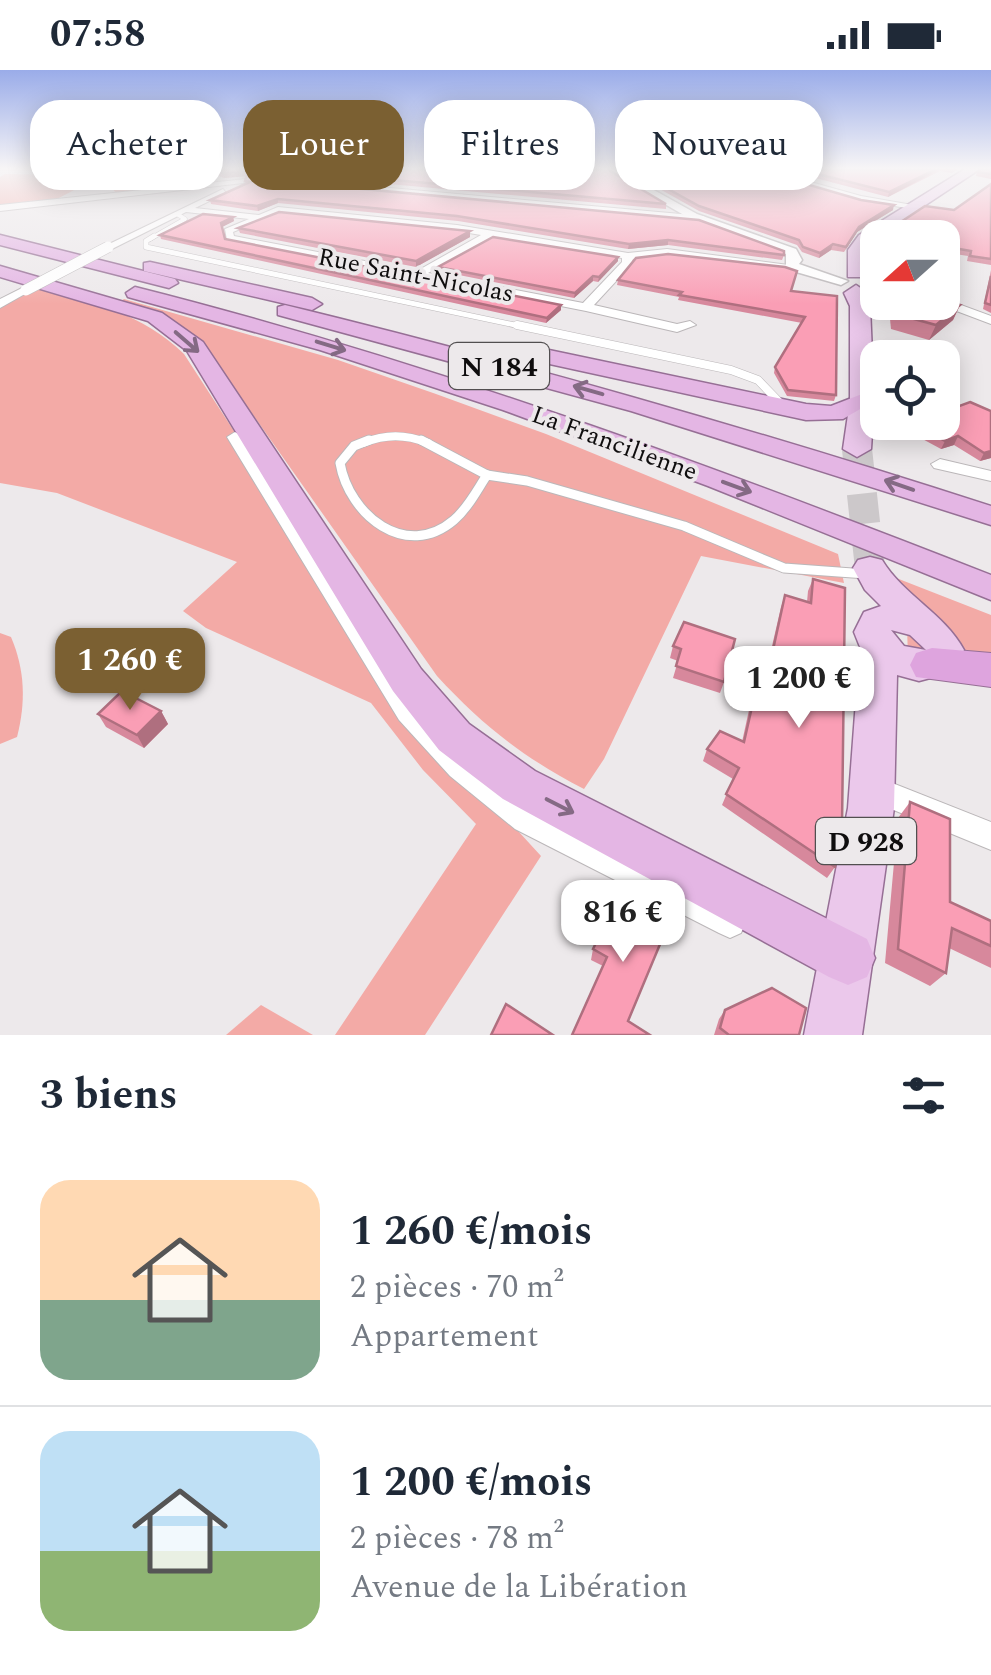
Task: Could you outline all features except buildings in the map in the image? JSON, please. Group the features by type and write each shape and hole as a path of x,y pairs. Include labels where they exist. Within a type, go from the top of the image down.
{"highway":[{"path":"0,236 785,408 834,414 860,402"},
{"name":"La Francilienne","path":"0,236 552,380 802,452 991,516"},
{"name":"La Francilienne","path":"0,257 304,338 441,380 789,506 991,588"},
{"path":"13,280 155,317 195,347 407,680 454,737 519,785 848,958"},
{"path":"858,449 991,492"},
{"path":"928,666 991,670"}],"main road":[{"path":"860,343 858,285 865,238 902,214"},
{"path":"858,449 860,425"},
{"path":"873,575 937,635 944,650 944,656 928,666 875,724"},
{"name":"D 928","path":"833,1035 872,788 878,634 873,575"},
{"path":"920,623 892,616 878,634 904,662 928,666"}],"street":[{"path":"0,304 13,280 108,247 177,214"},
{"path":"213,214 267,214"},
{"path":"314,214 490,234 628,256 666,252 791,265 858,285"},
{"path":"654,214 702,219"},
{"path":"692,214 786,249 793,254 791,265"},
{"name":"Rue Saint-Nicolas","path":"259,217 228,231 230,238 677,328 690,325"},
{"path":"419,274 490,234"},
{"path":"586,307 627,263 628,256"},
{"path":"960,313 991,323"},
{"path":"235,437 408,712 460,768 525,820 801,959 848,958"},
{"path":"940,464 991,476"},
{"path":"872,788 991,836"}],"lane":[{"path":"182,214 184,218 146,241 146,247 731,370 758,380 785,408"},
{"path":"487,476 453,521 426,535 389,534 358,509 340,476 340,462 354,446 377,437 407,435 440,447 487,476 527,480 684,526 784,568 873,575"}],"shaded area":[{"path":"39,286 134,319 184,354 278,499 497,808 541,856 425,1035 335,1035 476,824 423,770 371,703 206,628 183,611 237,562 57,493 0,483 0,308"},
{"path":"121,301 338,360 546,434 838,554 844,583 701,556 604,759 584,789 505,739 437,676 227,378 144,308"},
{"path":"886,574 991,615 991,663 908,658 906,596"},
{"path":"0,633 11,637 16,649 23,699 17,737 0,744"},
{"path":"261,1005 313,1035 226,1035"}],"tunnel":[{"path":"857,449 870,568"}]}
